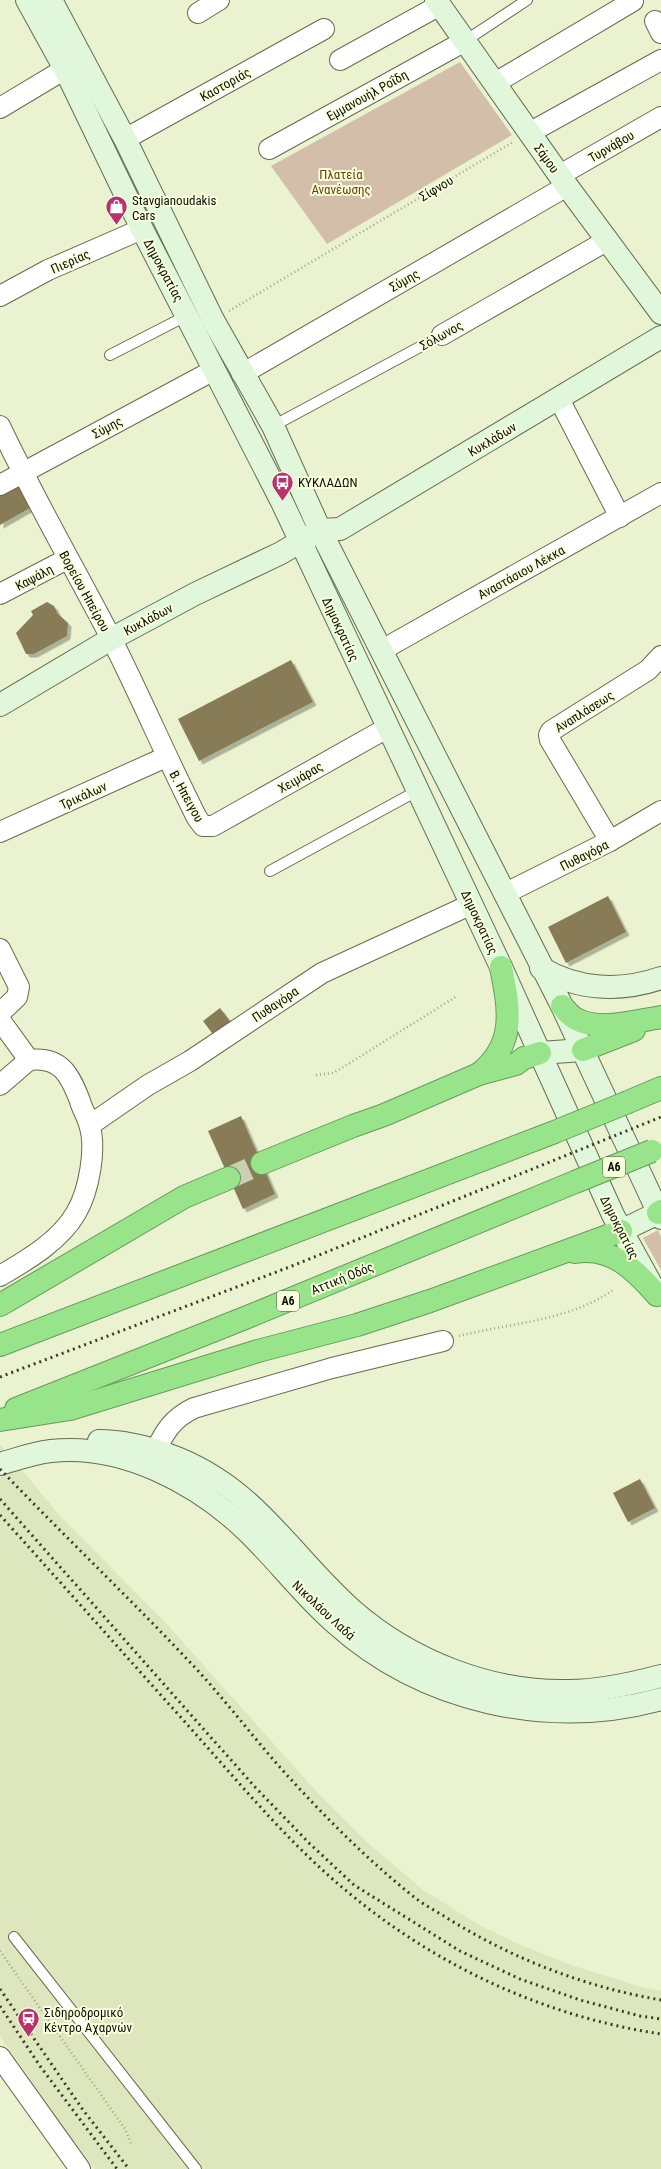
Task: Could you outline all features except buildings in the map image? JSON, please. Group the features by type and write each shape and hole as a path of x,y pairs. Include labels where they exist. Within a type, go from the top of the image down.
{"highway":[{"path":"479,1074 492,1064 500,1050 509,1019 501,967"},
{"path":"562,1006 574,1018 588,1023 608,1025 661,1018"},
{"path":"583,1050 661,1018"},
{"path":"262,1163 384,1115 479,1074 516,1064 524,1058 540,1053"},
{"path":"0,1345 552,1133 661,1088"},
{"name":"Αττική Οδός","path":"0,1415 245,1318 657,1149"},
{"path":"0,1304 184,1197 229,1178"},
{"path":"0,1420 70,1409 258,1351 357,1325 430,1301 621,1231"},
{"path":"556,1254 582,1251 597,1252 615,1257 639,1274 659,1299"}],"main road":[{"name":"Δημοκρατίας","path":"27,0 65,69 142,229 188,315 214,370 282,502 387,728 472,904 621,1231 659,1299"},
{"name":"Δημοκρατίας","path":"51,0 125,139 213,320 242,374 273,426 320,530 382,650 541,968 562,1006 660,1214"},
{"name":"Σάμου","path":"438,3 529,133 661,313"},
{"name":"Κυκλάδων","path":"320,530 340,529 661,337"},
{"path":"300,540 320,530"},
{"name":"Κυκλάδων","path":"0,705 111,639 195,594 281,553 300,540"},
{"path":"541,968 569,982 593,986 628,986 661,978"},
{"path":"540,1053 583,1050"},
{"path":"621,1231 660,1214"},
{"name":"Νικολάου Λαδά","path":"8,1462 50,1445 83,1441 107,1441 156,1450 187,1462 210,1473 237,1492 266,1519 352,1610 386,1636 436,1664 459,1672 499,1683 531,1689 568,1691 632,1684 661,1676"},
{"name":"Νικολάου Λαδά","path":"8,1462 52,1451 83,1451 129,1460 177,1478 222,1507 248,1532 304,1594 335,1624 384,1659 409,1674 444,1689 497,1705 542,1711 592,1712 638,1705 661,1699"}],"street":[{"path":"198,13 219,0"},
{"path":"495,83 632,2"},
{"path":"340,60 438,3"},
{"name":"Καστοριάς","path":"125,139 324,29"},
{"name":"Εμμανουήλ Ροΐδη","path":"270,149 465,42"},
{"path":"529,133 661,60"},
{"path":"0,108 65,69"},
{"name":"Τυρνάβου","path":"564,181 661,117"},
{"name":"Σύμης","path":"242,374 564,181"},
{"name":"Πιερίας","path":"0,296 48,270 142,229"},
{"name":"Σόλωνος","path":"442,335 608,240"},
{"name":"Σύμης","path":"0,485 214,370"},
{"path":"559,399 620,517"},
{"name":"Βορείου Ηπείρου","path":"0,426 22,473 111,639 166,757"},
{"name":"Αναστάσιου Λέκκα","path":"382,650 661,494"},
{"name":"Καψάλη","path":"0,594 67,559"},
{"name":"Αναπλάσεως","path":"610,842 549,736 551,731 648,670 661,656"},
{"name":"Χειμάρας","path":"213,826 387,728"},
{"name":"Β. Ηπειγου","path":"166,757 197,818 203,826 213,826"},
{"name":"Τρικάλων","path":"0,832 166,757"},
{"name":"Πυθαγόρα","path":"504,894 610,842 661,811"},
{"name":"Πυθαγόρα","path":"90,1125 148,1085 190,1062 322,973 472,904"},
{"path":"0,949 19,987 17,998 0,1012"},
{"path":"0,1021 29,1060"},
{"path":"0,1085 29,1060 46,1060 61,1067 73,1083 90,1125 91,1146 88,1182 76,1212 68,1226 56,1238 0,1276"},
{"path":"156,1450 166,1431 174,1420 194,1408 332,1368 443,1341"},
{"path":"0,2057 80,2169"}],"lane":[{"path":"465,42 527,0"},
{"path":"110,355 188,315"},
{"name":"Σόλωνος","path":"273,426 442,335"},
{"path":"270,871 417,791"},
{"path":"14,1937 196,2169"}],"path":[{"name":"Σίφνου","path":"213,320 529,133"},
{"path":"316,1075 333,1073 457,996"},
{"path":"443,1341 570,1311 589,1304 613,1290"},
{"path":"0,1951 125,2130 132,2146"}],"shaded area":[{"path":"0,1444 62,1518 164,1621 315,1790 370,1845 422,1889 479,1925 516,1943 574,1966 638,1986 661,1991 661,2169 95,2169 61,2124 0,2036"}],"green space":[{"name":"Πλατεία Ανανέωσης","path":"460,62 512,135 327,244 271,166"},
{"path":"658,1230 661,1237 661,1270 643,1238"}],"tunnel":[{"path":"229,1178 262,1163"}],"railway":[{"path":"0,1377 292,1266 661,1117"},
{"path":"0,1469 201,1674 277,1764 309,1799 360,1850 395,1882 426,1905 472,1933 524,1959 577,1979 661,2000"},
{"path":"0,1499 254,1786 309,1843 354,1885 460,1951 520,1979 580,2000 640,2016 661,2019"},
{"path":"0,1515 284,1832 327,1874 383,1920 419,1944 457,1966 496,1985 577,2015 619,2026 661,2034"},
{"path":"0,1989 83,2110 129,2169"},
{"path":"0,2006 40,2066 117,2169"}],"place":[{"name":"Stavgianoudakis Cars","path":"116,226"},
{"name":"ΚΥΚΛΑΔΩΝ","path":"282,502"},
{"name":"Σιδηροδρομικό Κέντρο Αχαρνών","path":"28,2038"}]}
